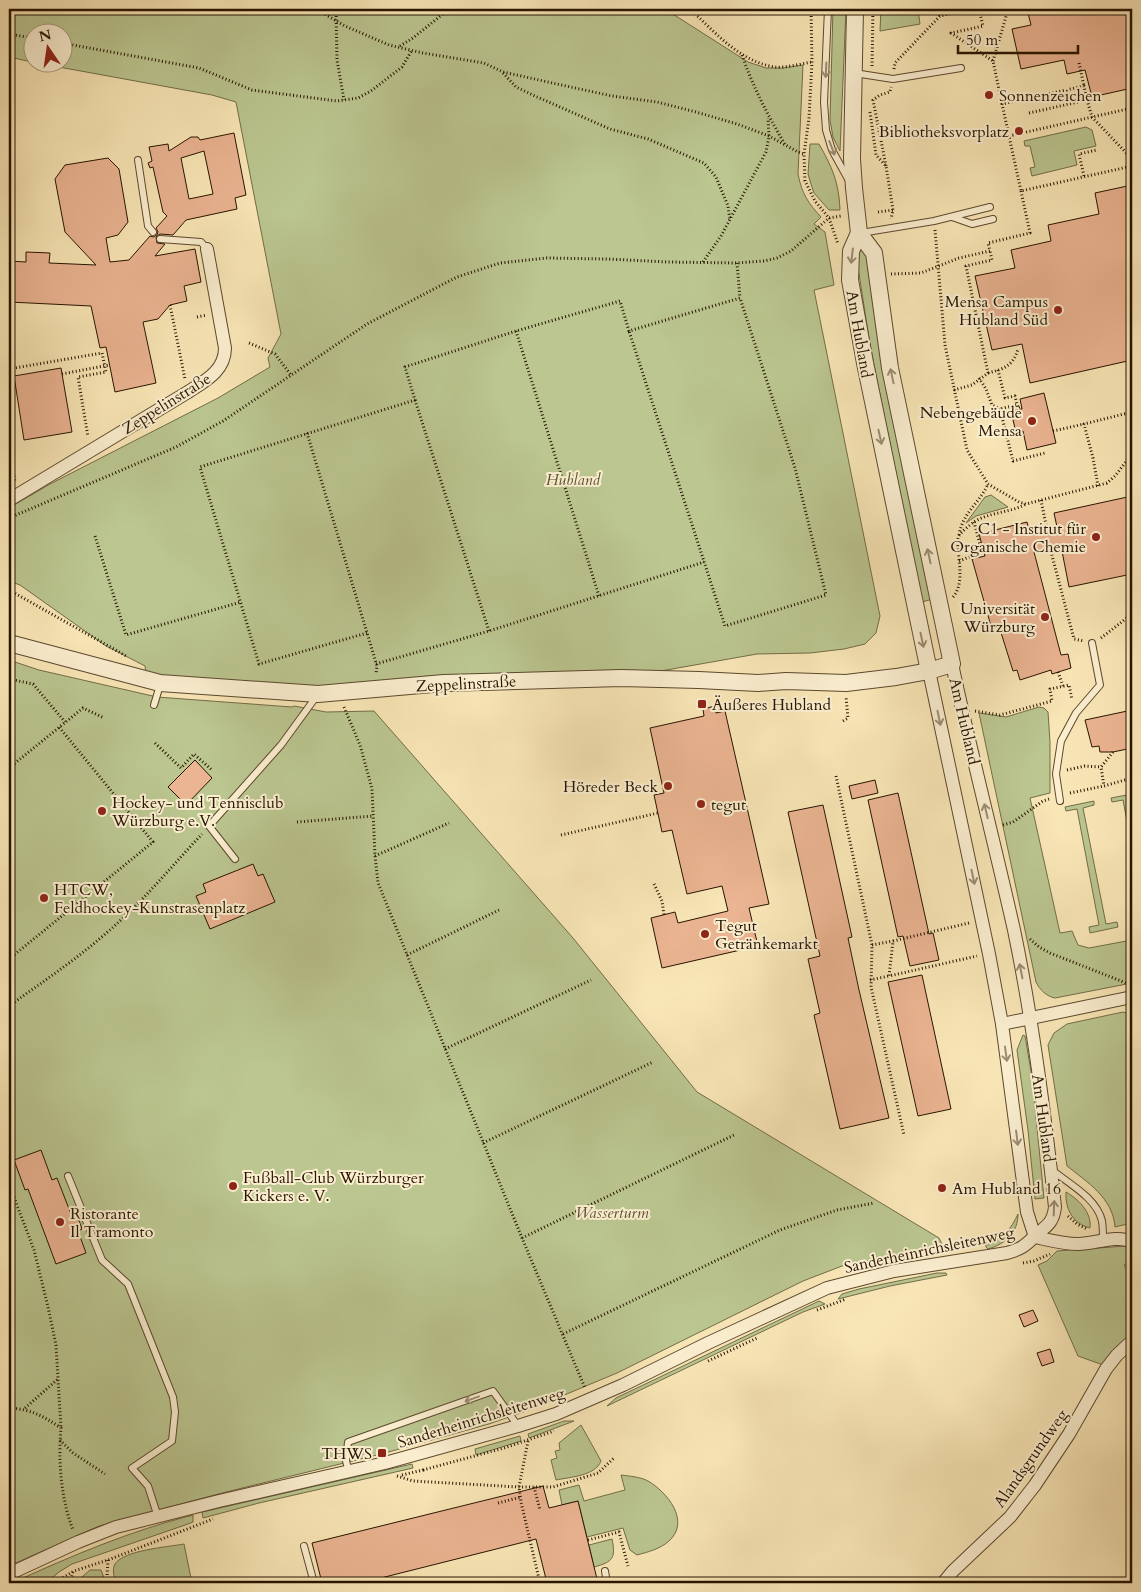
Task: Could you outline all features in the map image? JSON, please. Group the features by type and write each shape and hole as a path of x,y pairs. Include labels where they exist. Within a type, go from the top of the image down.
{"street":[{"name":"Am Hubland","path":"854,9 852,73 854,188 859,233 851,251 850,280 865,363 928,671 989,954 1002,1024 1027,1212 1035,1237 1051,1222 1055,1207 1052,1170 1030,1019 1014,931 952,664 890,368 874,253 859,233"},
{"name":"Zeppelinstraße","path":"14,497 188,392 209,378 219,368 225,357 225,348 207,249"},
{"name":"Zeppelinstraße","path":"9,643 160,683 318,694 444,683 611,678 758,683 786,681 846,682 896,677 928,671"},
{"name":"Am Hubland","path":"928,671 952,664"},
{"path":"1002,1024 1132,997"},
{"path":"1035,1237 1062,1243 1078,1244 1124,1238 1132,1242"},
{"name":"Sanderheinrichsleitenweg","path":"9,1574 78,1542 116,1527 421,1454 518,1426 590,1400 827,1288 894,1271 1007,1253 1023,1247 1035,1237"},
{"name":"Alandsgrundweg","path":"943,1583 953,1571 1010,1517 1035,1485 1064,1441 1106,1369 1132,1341"}],"lane":[{"path":"828,9 824,102 826,130 832,150 854,188"},
{"path":"852,73 892,79 961,68"},
{"path":"138,160 148,226 153,232"},
{"path":"859,233 888,230 934,221 990,207"},
{"path":"951,217 972,224 993,219"},
{"path":"160,239 201,242 207,249"},
{"path":"1060,798 1056,774 1062,741 1076,713 1100,685 1092,644"},
{"path":"154,705 160,683"},
{"path":"235,859 209,826 281,745 318,694"},
{"path":"1052,1170 1082,1193 1097,1209 1102,1221 1103,1241"},
{"path":"68,1176 102,1260 128,1284 173,1397 176,1412 172,1441 132,1468 148,1486 158,1517"},
{"path":"348,1472 346,1461 348,1442 493,1391 518,1426"},
{"path":"304,1546 314,1583"},
{"path":"605,1571 607,1583"}],"path":[{"path":"316,9 336,21 389,45 484,63 503,72 612,96 657,102 737,124 769,136 804,154"},
{"path":"336,9 337,60 344,100"},
{"path":"400,47 449,9"},
{"path":"690,9 718,36 754,61 775,67 812,62"},
{"path":"811,9 812,62 809,118 804,154 805,181 815,201 829,218"},
{"path":"874,9 870,109 876,155 886,166 893,210 888,230"},
{"path":"935,9 940,16 973,9 1007,13 1027,9"},
{"path":"979,10 983,26 951,33 993,61"},
{"path":"988,373 966,266 992,260 988,243 1030,233 993,61 1007,13"},
{"path":"9,34 22,36"},
{"path":"72,45 199,68 252,90 337,101 358,98 371,91 402,67 412,50"},
{"path":"742,54 752,83 768,118 786,146"},
{"path":"1079,63 1092,117 1132,159"},
{"path":"503,72 516,88 610,129 648,139 704,163 716,177 728,206 730,220"},
{"path":"1002,104 1084,86"},
{"path":"1029,113 1087,100"},
{"path":"1009,136 1132,108"},
{"path":"702,262 722,236 766,152 769,136 768,118"},
{"path":"1084,176 1079,154 1097,150"},
{"path":"1014,161 1020,160"},
{"path":"1021,191 1132,166"},
{"path":"878,212 893,210"},
{"path":"9,518 176,447 223,422 367,324 457,277 500,263 546,258 737,263 764,261 777,258 791,250 829,218 843,216"},
{"path":"934,221 945,345 967,450 988,484 1026,504"},
{"path":"876,274 921,273 959,258 990,251"},
{"path":"489,631 405,366 620,301 725,626 826,594 795,468 740,298 737,263"},
{"path":"629,330 740,298"},
{"path":"170,305 188,392"},
{"path":"516,331 599,596"},
{"path":"249,343 275,354 291,375"},
{"path":"954,390 972,385 979,378 1008,365 1015,359 1018,349"},
{"path":"9,369 102,353 106,372 78,378 91,450"},
{"path":"62,374 110,365"},
{"path":"979,378 986,388 992,405 1000,409 1018,406 1018,408 1015,396 1005,398 998,370"},
{"path":"367,633 259,664 200,467 415,400"},
{"path":"1000,409 1013,461 1045,453"},
{"path":"1053,431 1132,412"},
{"path":"1084,424 1098,486"},
{"path":"307,434 377,666 374,689"},
{"path":"9,445 14,497"},
{"path":"959,536 974,522 986,516 1107,483 1132,454"},
{"path":"940,604 953,597 958,591 960,571 959,536 964,518 983,495 988,484"},
{"path":"1040,500 1046,530"},
{"path":"974,522 982,552"},
{"path":"94,536 126,635 241,602"},
{"path":"1050,548 1074,640 1092,644 1132,614"},
{"path":"959,561 990,549"},
{"path":"376,664 489,631 704,562"},
{"path":"9,590 130,658"},
{"path":"1058,672 1063,686"},
{"path":"9,679 33,684 65,722"},
{"path":"962,708 1000,715 1052,702 1050,689 1069,685 1076,713"},
{"path":"338,692 360,745 372,789 378,883 590,1400"},
{"path":"843,721 848,718 847,703"},
{"path":"9,768 83,708 104,718"},
{"path":"9,959 153,842 59,727"},
{"path":"155,743 181,768 194,754 212,770"},
{"path":"1104,786 1101,767 1113,752"},
{"path":"1056,779 1069,769 1086,766 1101,767"},
{"path":"836,776 872,945 870,980 904,1135"},
{"path":"990,828 1013,822 1043,801 1132,778"},
{"path":"561,835 658,813"},
{"path":"297,822 373,816"},
{"path":"375,856 449,823"},
{"path":"9,1006 82,954 128,914 209,826"},
{"path":"654,884 662,901 664,915"},
{"path":"407,955 499,910"},
{"path":"872,945 982,919"},
{"path":"1014,931 1025,929 1031,941 1044,950 1128,984"},
{"path":"889,976 893,941"},
{"path":"870,980 989,954"},
{"path":"445,1049 591,980"},
{"path":"484,1143 653,1062"},
{"path":"522,1238 734,1135"},
{"path":"9,1184 34,1250 56,1345 62,1477 71,1525 78,1542"},
{"path":"563,1334 780,1230 837,1210 874,1203"},
{"path":"1055,1207 1103,1241"},
{"path":"1018,1264 1046,1257 1062,1243"},
{"path":"809,1314 847,1299"},
{"path":"705,1362 766,1334"},
{"path":"25,1408 58,1379"},
{"path":"9,1408 25,1408 44,1416 61,1428"},
{"path":"388,1478 473,1457 559,1429"},
{"path":"60,1440 73,1453 105,1474"},
{"path":"528,1440 519,1487 540,1583"},
{"path":"421,1454 423,1470"},
{"path":"397,1476 413,1481 519,1487 552,1486 598,1473 615,1457"},
{"path":"534,1487 540,1510"},
{"path":"498,1503 520,1498"},
{"path":"54,1583 74,1571 108,1560 214,1518"},
{"path":"588,1540 619,1532 628,1566"},
{"path":"108,1560 107,1577 110,1583"},
{"path":"70,1583 74,1571"}],"green space":[{"name":"Hubland","path":"9,9 665,9 748,62 766,68 803,65 798,174 806,198 821,217 814,224 825,232 834,285 814,290 880,616 876,633 865,644 844,649 810,653 757,654 621,678 374,689 147,681 145,666 106,646 20,585 9,581 9,508 50,484 218,398 270,367 268,358 281,334 236,102 212,95 72,69 72,22 22,22 22,60 9,57"},
{"path":"833,9 846,9 840,151 833,137 830,120"},
{"path":"881,9 918,9 920,24 880,31"},
{"path":"1086,127 1092,130 1096,146 1074,151 1077,165 1032,176 1030,168 1035,167 1030,146 1025,146 1024,141"},
{"path":"810,144 819,144 831,168 838,191 840,210 829,210 814,193 808,174"},
{"path":"859,249 865,249 933,599 922,602 870,345 856,254"},
{"path":"991,495 1008,507 976,516 966,523 985,497"},
{"name":"Wasserturm","path":"9,660 39,670 157,697 294,706 326,712 374,711 573,938 697,1092 939,1238 943,1246 842,1266 803,1281 617,1373 526,1411 489,1424 385,1453 222,1493 99,1526 9,1566"},
{"path":"1039,707 1044,708 1048,712 1050,793 1030,798 1060,933 1072,931 1078,945 1089,948 1132,940 1132,983 1055,998 1039,988 1036,982 979,713 1006,717"},
{"path":"1132,794 1132,798 1129,799 1132,815 1132,848 1123,800 1112,802 1111,798"},
{"path":"1094,801 1094,805 1083,808 1106,924 1117,922 1118,927 1090,933 1089,927 1099,925 1077,809 1066,811 1065,807"},
{"path":"1123,1012 1132,1015 1132,1223 1115,1227 1113,1217 1104,1199 1067,1166 1048,1045 1054,1033 1067,1024"},
{"path":"1023,1035 1025,1036 1032,1077 1044,1198 1035,1199 1017,1050"},
{"path":"1066,1192 1075,1198 1086,1211 1089,1217 1090,1228 1079,1223 1071,1215 1067,1204"},
{"path":"1018,1214 1016,1226 1010,1236 1000,1244 988,1249 986,1245 1006,1233"},
{"path":"1126,1246 1132,1248 1132,1261 1124,1265 1132,1281 1132,1336 1106,1366 1078,1356 1038,1265 1047,1261 1057,1251"},
{"path":"937,1273 946,1273 947,1275 890,1286 838,1299 842,1294 859,1289"},
{"path":"819,1301 825,1304 803,1312 607,1406 616,1398"},
{"path":"564,1421 574,1421 529,1438 528,1434"},
{"path":"581,1425 601,1461 598,1466 588,1473 556,1480 551,1460 557,1458 555,1451 560,1450 559,1443"},
{"path":"520,1436 521,1441 476,1455 475,1449"},
{"path":"412,1464 413,1468 259,1503 203,1518 202,1512"},
{"path":"621,1475 648,1481 662,1492 674,1508 678,1525 669,1541 662,1546 637,1555 630,1550 623,1528 587,1537 578,1501 562,1505 559,1490 579,1485 584,1501 625,1490"},
{"path":"193,1515 193,1522 72,1564 46,1583 12,1583 101,1545"},
{"path":"612,1539 614,1551 612,1558 594,1567 589,1545"},
{"path":"184,1544 192,1583 116,1583 114,1569 115,1564 120,1559 137,1552"},
{"path":"90,1570 101,1570 106,1583 75,1583"}],"building":[{"path":"1027,9 1132,9 1132,88 1092,97 1085,70 1067,74 1064,60 1021,69 1012,29 1031,25"},
{"path":"234,133 246,195 235,198 237,209 186,220 173,235 160,234 156,237 157,243 165,244 155,256 195,249 201,282 184,286 187,301 170,305 158,319 143,322 156,383 115,392 106,347 100,348 91,306 9,302 9,261 26,262 26,252 50,253 49,263 96,265 65,232 55,179 65,165 108,158 119,169 128,222 118,235 106,238 110,262 129,260 150,236 157,235 156,228 167,216 163,212 153,167 150,168 148,163 152,161 149,147 168,144 169,151 191,137 198,137 200,140","holes":["204,151 213,194 189,199 181,158"]},
{"name":"Mensa Campus Hubland Süd","path":"1132,185 1132,360 1030,383 1022,344 992,350 975,276 1015,268 1011,250 1051,241 1048,225 1099,214 1095,193"},
{"path":"61,368 72,432 24,440 14,376"},
{"name":"Nebengebäude Mensa","path":"1044,393 1056,443 1027,450 1023,431 1016,433 1011,411 1022,409 1020,399"},
{"path":"1132,496 1132,574 1069,587 1061,546 1034,552 1061,655 1068,654 1071,668 1052,674 1051,670 1020,680 1017,670 1013,671 998,623 991,626 972,559 985,556 979,534 1027,522 1030,534 1057,527 1054,513"},
{"name":"tegut","path":"715,706 716,713 725,711 769,904 749,908 758,946 662,968 651,918 675,912 678,923 728,911 722,886 687,894 672,830 662,832 654,795 664,793 650,728 704,716 703,709"},
{"path":"1132,710 1132,748 1113,752 1100,752 1099,746 1092,747 1085,720"},
{"path":"195,760 212,778 186,805 168,787"},
{"path":"875,780 878,793 852,799 849,786"},
{"path":"898,793 929,934 933,933 939,960 910,966 903,936 898,937 868,800"},
{"path":"823,805 852,937 848,938 889,1118 840,1129 814,1015 820,1013 808,959 820,956 788,812"},
{"path":"253,864 258,876 263,874 275,902 210,929 196,896 206,892 203,884"},
{"path":"922,975 951,1109 918,1116 888,982"},
{"name":"Ristorante Il Tramonto","path":"41,1150 52,1180 57,1178 71,1214 76,1212 82,1229 78,1231 86,1253 56,1264 28,1189 25,1190 14,1160"},
{"path":"1033,1310 1038,1321 1024,1327 1019,1315"},
{"path":"1050,1349 1054,1362 1042,1366 1037,1353"},
{"path":"543,1486 549,1508 578,1501 598,1583 547,1583 536,1539 369,1581 370,1583 322,1583 312,1543"}],"place":[{"name":"Sonnenzeichen","path":"989,95"},
{"name":"Bibliotheksvorplatz","path":"1019,131"},
{"name":"Mensa Campus Hubland Süd","path":"1058,310"},
{"name":"Nebengebäude Mensa","path":"1032,421"},
{"name":"C1 - Institut für Organische Chemie","path":"1096,537"},
{"name":"Universität Würzburg","path":"1045,617"},
{"name":"Äußeres Hubland","path":"702,704"},
{"name":"Höreder Beck","path":"668,786"},
{"name":"tegut","path":"701,804"},
{"name":"Hockey- und Tennisclub Würzburg e.V.","path":"102,811"},
{"name":"HTCW, Feldhockey-Kunstrasenplatz","path":"44,898"},
{"name":"Tegut Getränkemarkt","path":"705,934"},
{"name":"Fußball-Club Würzburger Kickers e. V.","path":"233,1186"},
{"name":"Am Hubland 16","path":"942,1188"},
{"name":"Ristorante Il Tramonto","path":"60,1222"},
{"name":"THWS","path":"382,1453"}]}
